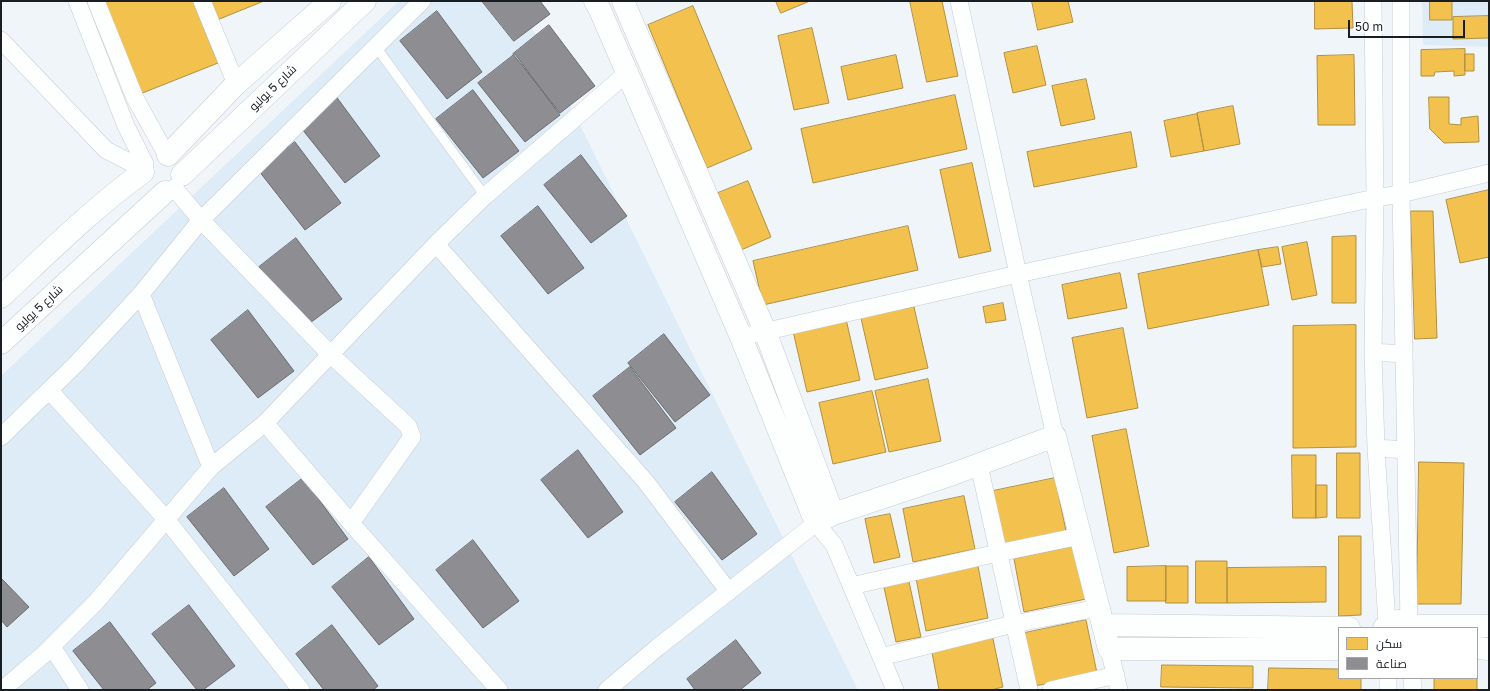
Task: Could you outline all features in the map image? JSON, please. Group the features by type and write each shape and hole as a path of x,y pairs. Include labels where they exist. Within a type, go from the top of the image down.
{"street":[{"path":"77,1 144,168 143,178 149,188 159,192 174,185"},
{"path":"96,1 135,98 167,154"},
{"path":"202,1 236,84"},
{"name":"شارع 5 يوليو","path":"1,343 174,185 365,1"},
{"path":"1,437 75,365 141,294 201,220 422,1"},
{"path":"623,1 765,331 824,519"},
{"path":"959,1 1018,274 1055,436 1117,682 1051,690"},
{"path":"1373,1 1375,198 1373,352 1376,448 1386,626"},
{"path":"1401,1 1400,194 1410,626"},
{"path":"167,154 236,84 325,3"},
{"path":"605,4 628,73 741,337 824,519 895,690"},
{"path":"1,40 106,150 144,168"},
{"path":"2,690 52,647 96,602 211,467 264,423 436,244 485,196 628,73"},
{"path":"1,296 93,211 144,168 154,155 167,154 175,158 179,163 174,185"},
{"path":"741,337 1018,274 1375,198 1400,194 1489,173"},
{"path":"174,185 201,220 330,354 408,426 412,437 350,523"},
{"path":"436,244 646,482 729,592"},
{"path":"141,294 211,467"},
{"path":"1373,352 1403,354"},
{"path":"49,390 166,519 301,690"},
{"path":"264,423 350,523 500,690"},
{"path":"607,690 658,647 824,519 979,465 1055,436"},
{"path":"1376,448 1406,450"},
{"path":"979,465 1028,690"},
{"path":"851,586 1080,536"},
{"path":"881,656 1014,624 1101,617 1338,628"},
{"path":"1386,626 1392,622 1398,621 1410,626 1489,626"},
{"path":"52,647 80,690"},
{"path":"1478,648 1489,649"},
{"path":"1109,649 1338,649"},
{"path":"1388,679 1388,690"},
{"path":"1412,679 1412,690"}],"lane":[{"path":"376,47 485,196"}],"shaded area":[{"path":"399,1 519,1 858,690 1,690 1,376"},
{"path":"1422,1 1489,1 1489,47 1423,45"}],"building: سكن":[{"path":"103,1 193,1 218,63 140,94"},
{"path":"210,1 264,1 217,20"},
{"path":"776,1 810,1 781,13"},
{"path":"910,1 942,1 958,76 927,82"},
{"path":"1032,1 1068,1 1073,22 1038,30"},
{"path":"1315,1 1352,1 1353,28 1315,29"},
{"path":"1430,1 1452,1 1452,20 1430,20"},
{"path":"693,6 752,149 707,168 648,25"},
{"path":"1489,16 1489,38 1453,39 1453,17"},
{"path":"812,28 829,103 794,110 778,36"},
{"path":"1037,46 1046,85 1013,93 1004,53"},
{"path":"1465,49 1465,75 1454,76 1454,71 1435,72 1434,76 1421,76 1421,50"},
{"path":"1465,54 1474,54 1474,71 1465,71"},
{"path":"896,55 903,88 848,100 841,67"},
{"path":"1354,55 1355,125 1318,125 1317,56"},
{"path":"1086,79 1095,119 1061,126 1052,86"},
{"path":"955,95 967,149 813,183 801,129"},
{"path":"1429,97 1449,97 1449,124 1461,125 1461,118 1478,116 1479,142 1444,143 1430,129"},
{"path":"1233,106 1240,144 1204,151 1197,113"},
{"path":"1197,114 1204,151 1171,157 1164,121"},
{"path":"1131,132 1137,167 1034,187 1027,152"},
{"path":"972,163 991,251 959,258 940,170"},
{"path":"748,181 771,237 741,250 718,193"},
{"path":"1489,190 1489,257 1460,263 1446,200"},
{"path":"1411,211 1433,211 1437,338 1415,339"},
{"path":"908,226 918,270 763,305 753,261"},
{"path":"1356,236 1356,303 1332,303 1332,237"},
{"path":"1307,242 1317,295 1292,300 1282,247"},
{"path":"1278,247 1281,264 1262,267 1258,250"},
{"path":"1258,250 1269,305 1148,329 1138,274"},
{"path":"1120,273 1127,308 1068,319 1062,285"},
{"path":"1003,303 1006,320 986,323 983,307"},
{"path":"914,307 928,368 875,380 861,318"},
{"path":"846,319 860,380 807,392 793,331"},
{"path":"1356,325 1356,447 1293,448 1293,326"},
{"path":"1123,328 1138,408 1087,418 1072,338"},
{"path":"928,379 941,441 889,452 875,391"},
{"path":"872,391 886,452 833,464 819,403"},
{"path":"1126,429 1149,546 1114,553 1092,436"},
{"path":"1337,453 1360,453 1360,518 1337,518"},
{"path":"1292,455 1316,455 1316,518 1293,518"},
{"path":"1419,462 1464,463 1461,604 1417,604"},
{"path":"1055,478 1066,531 1004,544 993,491"},
{"path":"1316,485 1327,485 1327,517 1316,518"},
{"path":"964,496 975,549 913,562 903,509"},
{"path":"890,514 900,557 874,563 865,519"},
{"path":"1339,536 1361,536 1361,615 1339,616"},
{"path":"1075,546 1086,599 1024,612 1014,559"},
{"path":"1196,561 1227,561 1227,603 1196,603"},
{"path":"978,566 988,618 926,631 916,578"},
{"path":"1166,566 1188,566 1188,603 1166,603"},
{"path":"1166,566 1166,601 1127,601 1127,567"},
{"path":"1326,567 1326,602 1227,603 1227,568"},
{"path":"908,577 921,637 896,642 883,583"},
{"path":"1086,620 1097,673 1035,686 1025,633"},
{"path":"992,634 1003,687 991,690 939,690 931,647"},
{"path":"1162,665 1253,666 1253,688 1161,687"},
{"path":"1269,668 1338,669 1338,679 1361,679 1361,690 1268,690"},
{"path":"1434,679 1477,679 1477,690 1434,690"}],"building: صناعة":[{"path":"482,1 540,1 550,14 514,41"},
{"path":"437,11 482,72 447,99 400,41"},
{"path":"549,25 595,86 560,113 513,54"},
{"path":"515,54 560,115 525,142 478,83"},
{"path":"473,90 519,151 483,178 436,119"},
{"path":"335,95 380,156 345,183 298,124"},
{"path":"295,142 341,203 305,230 259,171"},
{"path":"581,155 627,216 591,243 544,185"},
{"path":"538,206 584,268 548,294 501,236"},
{"path":"296,238 342,299 306,326 259,267"},
{"path":"248,310 294,371 258,398 211,340"},
{"path":"664,334 710,395 675,422 628,363"},
{"path":"630,367 676,428 640,455 593,396"},
{"path":"578,450 623,512 588,538 541,480"},
{"path":"712,472 757,534 722,560 675,502"},
{"path":"303,478 348,539 313,565 266,507"},
{"path":"224,488 269,549 234,576 187,517"},
{"path":"473,540 519,601 483,628 436,570"},
{"path":"369,557 414,619 379,645 332,587"},
{"path":"1,578 29,607 7,627 1,620"},
{"path":"189,605 235,666 203,690 197,690 152,634"},
{"path":"110,622 156,683 147,690 104,690 73,651"},
{"path":"332,625 378,686 373,690 324,690 296,654"},
{"path":"736,640 761,673 740,690 695,690 687,679"}]}
